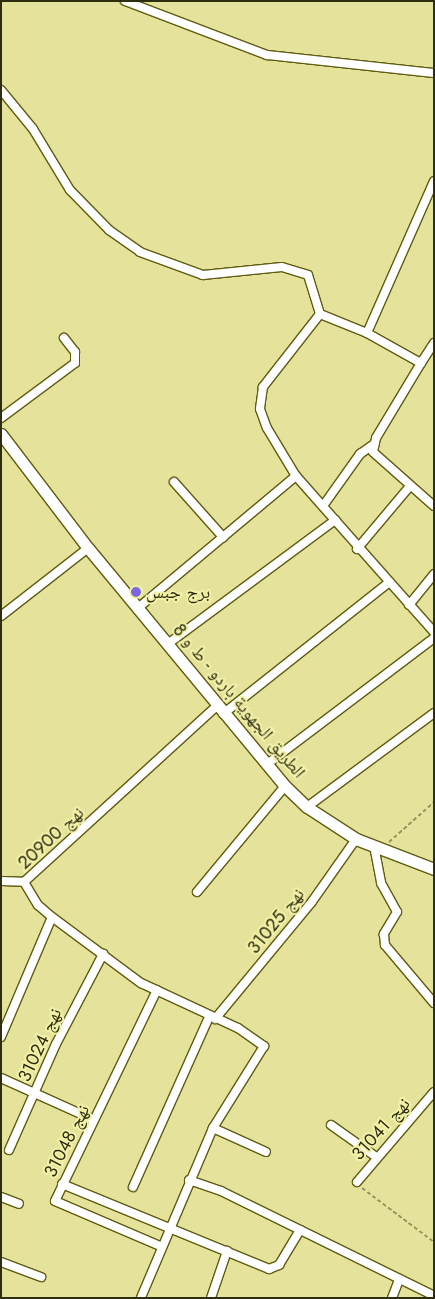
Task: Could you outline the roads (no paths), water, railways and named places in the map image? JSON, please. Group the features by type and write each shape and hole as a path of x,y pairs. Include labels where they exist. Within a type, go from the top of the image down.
{"main road":[{"name":"الطريق الجهوية باردو - ط و 8","path":"1,434 88,548 169,643 220,710 285,786 307,807 356,839 434,869"}],"street":[{"path":"125,1 266,56 434,73"},
{"path":"1,90 33,129 70,190 109,230 140,252 203,275 297,270 315,286 320,314 263,387 260,409 266,428 296,476 387,584 434,632"},
{"path":"367,332 434,181"},
{"path":"320,314 367,332 420,363"},
{"path":"1,418 75,363 74,352 64,338"},
{"path":"323,506 360,454 373,445 420,363 434,343"},
{"path":"373,445 378,458 434,506"},
{"path":"138,608 296,476"},
{"path":"174,482 223,537"},
{"path":"357,549 410,486"},
{"path":"169,643 335,520"},
{"path":"1,616 88,548"},
{"path":"409,605 434,574"},
{"name":"نهج 20900","path":"213,1128 264,1046 157,990 103,954 38,905 24,882 220,710 387,584"},
{"path":"266,765 434,638"},
{"path":"307,807 434,713"},
{"path":"197,892 285,786"},
{"name":"نهج 31025","path":"133,1187 212,1018 311,902 356,839"},
{"path":"377,848 381,883 397,912 384,934 385,945 434,1003"},
{"path":"1,881 24,882"},
{"path":"1,1037 52,917"},
{"name":"نهج 31024","path":"9,1150 35,1092 103,954"},
{"name":"نهج 31048","path":"157,990 55,1196 60,1206 160,1246"},
{"path":"1,1078 94,1120"},
{"name":"نهج 31041","path":"357,1182 376,1157 434,1092"},
{"path":"331,1125 376,1157"},
{"path":"141,1298 160,1246 213,1128 266,1152"},
{"path":"189,1180 300,1230 434,1296"},
{"path":"62,1184 274,1269 300,1230"},
{"path":"1,1197 19,1204"},
{"path":"211,1298 227,1251"},
{"path":"1,1262 42,1278"},
{"path":"392,1298 399,1280"}],"place":[{"name":"برج جبس","path":"136,592"}]}
